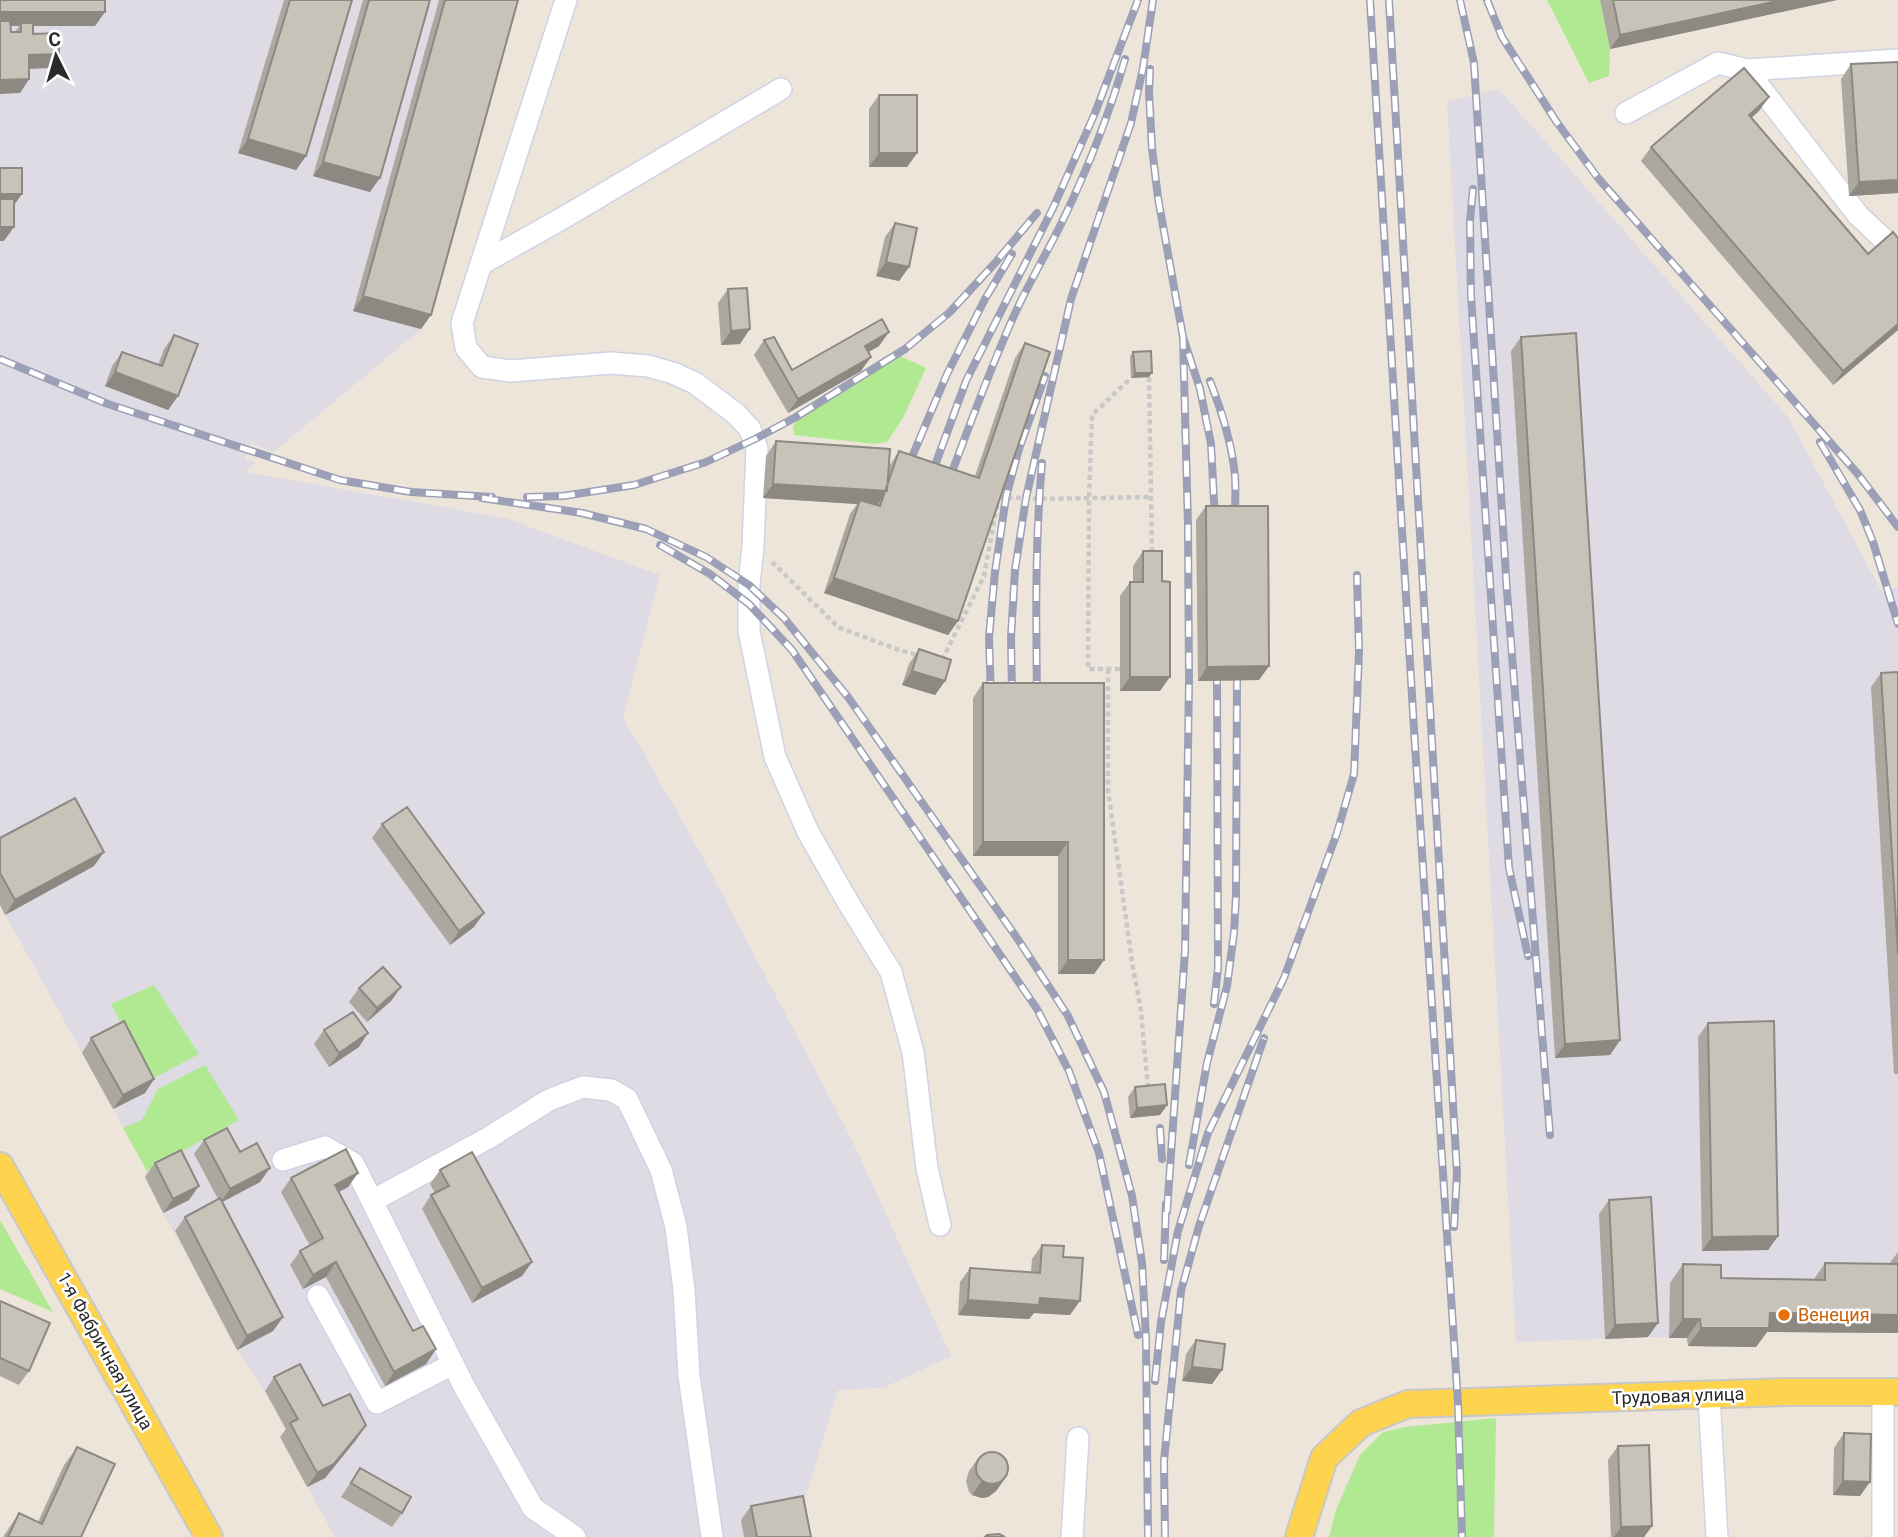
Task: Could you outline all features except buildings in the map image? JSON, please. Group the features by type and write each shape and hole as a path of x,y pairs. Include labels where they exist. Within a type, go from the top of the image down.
{"main road":[{"name":"1-я Фабричная улица","path":"0,1166 209,1537"},
{"name":"Трудовая улица","path":"1299,1537 1324,1458 1361,1423 1408,1404 1786,1392 1891,1392"}],"street":[{"path":"566,0 462,323 466,348 482,367 511,371 611,363 648,366 673,373 695,383 736,414 750,429 757,449 749,631 775,757 808,832 891,972 913,1052 927,1168 940,1225"},
{"path":"1626,113 1718,63 1747,69 1898,60"},
{"path":"1747,69 1857,215 1898,253"},
{"path":"481,264 781,89"},
{"path":"372,1201 490,1137 549,1100 583,1087 611,1090 627,1099 661,1170 676,1227 684,1290 688,1376 712,1537"},
{"path":"283,1160 325,1147 353,1163 453,1364 533,1508 575,1537"},
{"path":"318,1296 377,1403 453,1364"},
{"path":"1883,1537 1891,1392"},
{"path":"1709,1396 1717,1537"},
{"path":"1072,1537 1078,1438"}],"path":[{"path":"1149,377 1152,565"},
{"path":"1120,669 1088,669 1092,415 1131,378"},
{"path":"941,662 984,576 999,496 1039,499 1151,497"},
{"path":"753,545 838,627 930,659"},
{"path":"1108,669 1108,790 1141,1011 1148,1087"}],"shaded area":[{"path":"0,0 512,0 421,329 274,452 251,443 245,459 256,463 246,472 505,518 660,575 623,717 699,850 852,1140 951,1356 883,1388 838,1390 802,1509 807,1537 335,1537 280,1437 287,1433 265,1391 237,1350 145,1178 147,1170 0,905"},
{"path":"1499,89 1788,417 1882,592 1898,586 1898,1333 1757,1332 1756,1347 1688,1346 1686,1338 1648,1337 1516,1342 1447,102"}],"green space":[{"path":"1547,0 1600,0 1610,49 1609,76 1589,83"},
{"path":"900,356 926,368 904,416 887,442 875,444 794,435 793,427 796,421"},
{"path":"154,985 199,1054 151,1080 111,1004"},
{"path":"205,1065 239,1120 147,1171 123,1128 142,1120 158,1089"},
{"path":"0,1220 53,1312 0,1289"},
{"path":"1496,1418 1494,1537 1329,1537 1336,1510 1360,1455 1383,1432 1405,1427"}],"railway":[{"path":"930,479 966,381 1053,208 1095,113 1138,0"},
{"path":"1012,697 1011,637 1015,570 1026,498 1071,299 1131,123 1143,68 1153,0"},
{"path":"1370,0 1458,1403 1462,1537"},
{"path":"1389,0 1457,1173 1454,1227"},
{"path":"1460,0 1474,63 1507,592 1550,1135"},
{"path":"1487,0 1502,37 1556,121 1598,178 1857,473 1898,527"},
{"path":"947,485 1008,329 1089,163 1125,59"},
{"path":"1150,69 1152,148 1158,198 1183,337 1200,389 1211,444 1215,521"},
{"path":"1473,189 1470,221 1471,296 1509,868 1528,956"},
{"path":"527,497 563,496 634,485 706,462 796,417 905,349 950,312 1037,213"},
{"path":"906,471 947,374 985,299 1012,254"},
{"path":"1167,1212 1185,951 1189,681 1183,337"},
{"path":"0,359 108,404 340,480 411,492 492,497"},
{"path":"991,697 989,637 1006,497 1019,449 1045,376"},
{"path":"1210,381 1232,452 1235,520"},
{"path":"1820,442 1860,510 1873,542 1898,624"},
{"path":"1037,697 1037,551 1042,463"},
{"path":"482,498 582,513 646,529 706,557 749,585 784,618 848,697 1017,938 1068,1016 1104,1092 1132,1196 1142,1263 1146,1339 1148,1537"},
{"path":"660,545 710,574 749,604 792,650 1037,1009 1069,1071 1099,1153 1138,1335"},
{"path":"1155,1381 1161,1322 1178,1231 1208,1133 1284,978 1337,833 1354,774 1359,652 1357,575"},
{"path":"1214,1004 1218,968 1217,680"},
{"path":"1189,1165 1207,1063 1227,986 1234,933 1237,680"},
{"path":"1165,1537 1164,1461 1181,1291 1199,1226 1264,1038"},
{"path":"1160,1128 1162,1159"},
{"path":"1164,1260 1166,1204"}],"place":[{"name":"Венеция","path":"1784,1315"}]}
